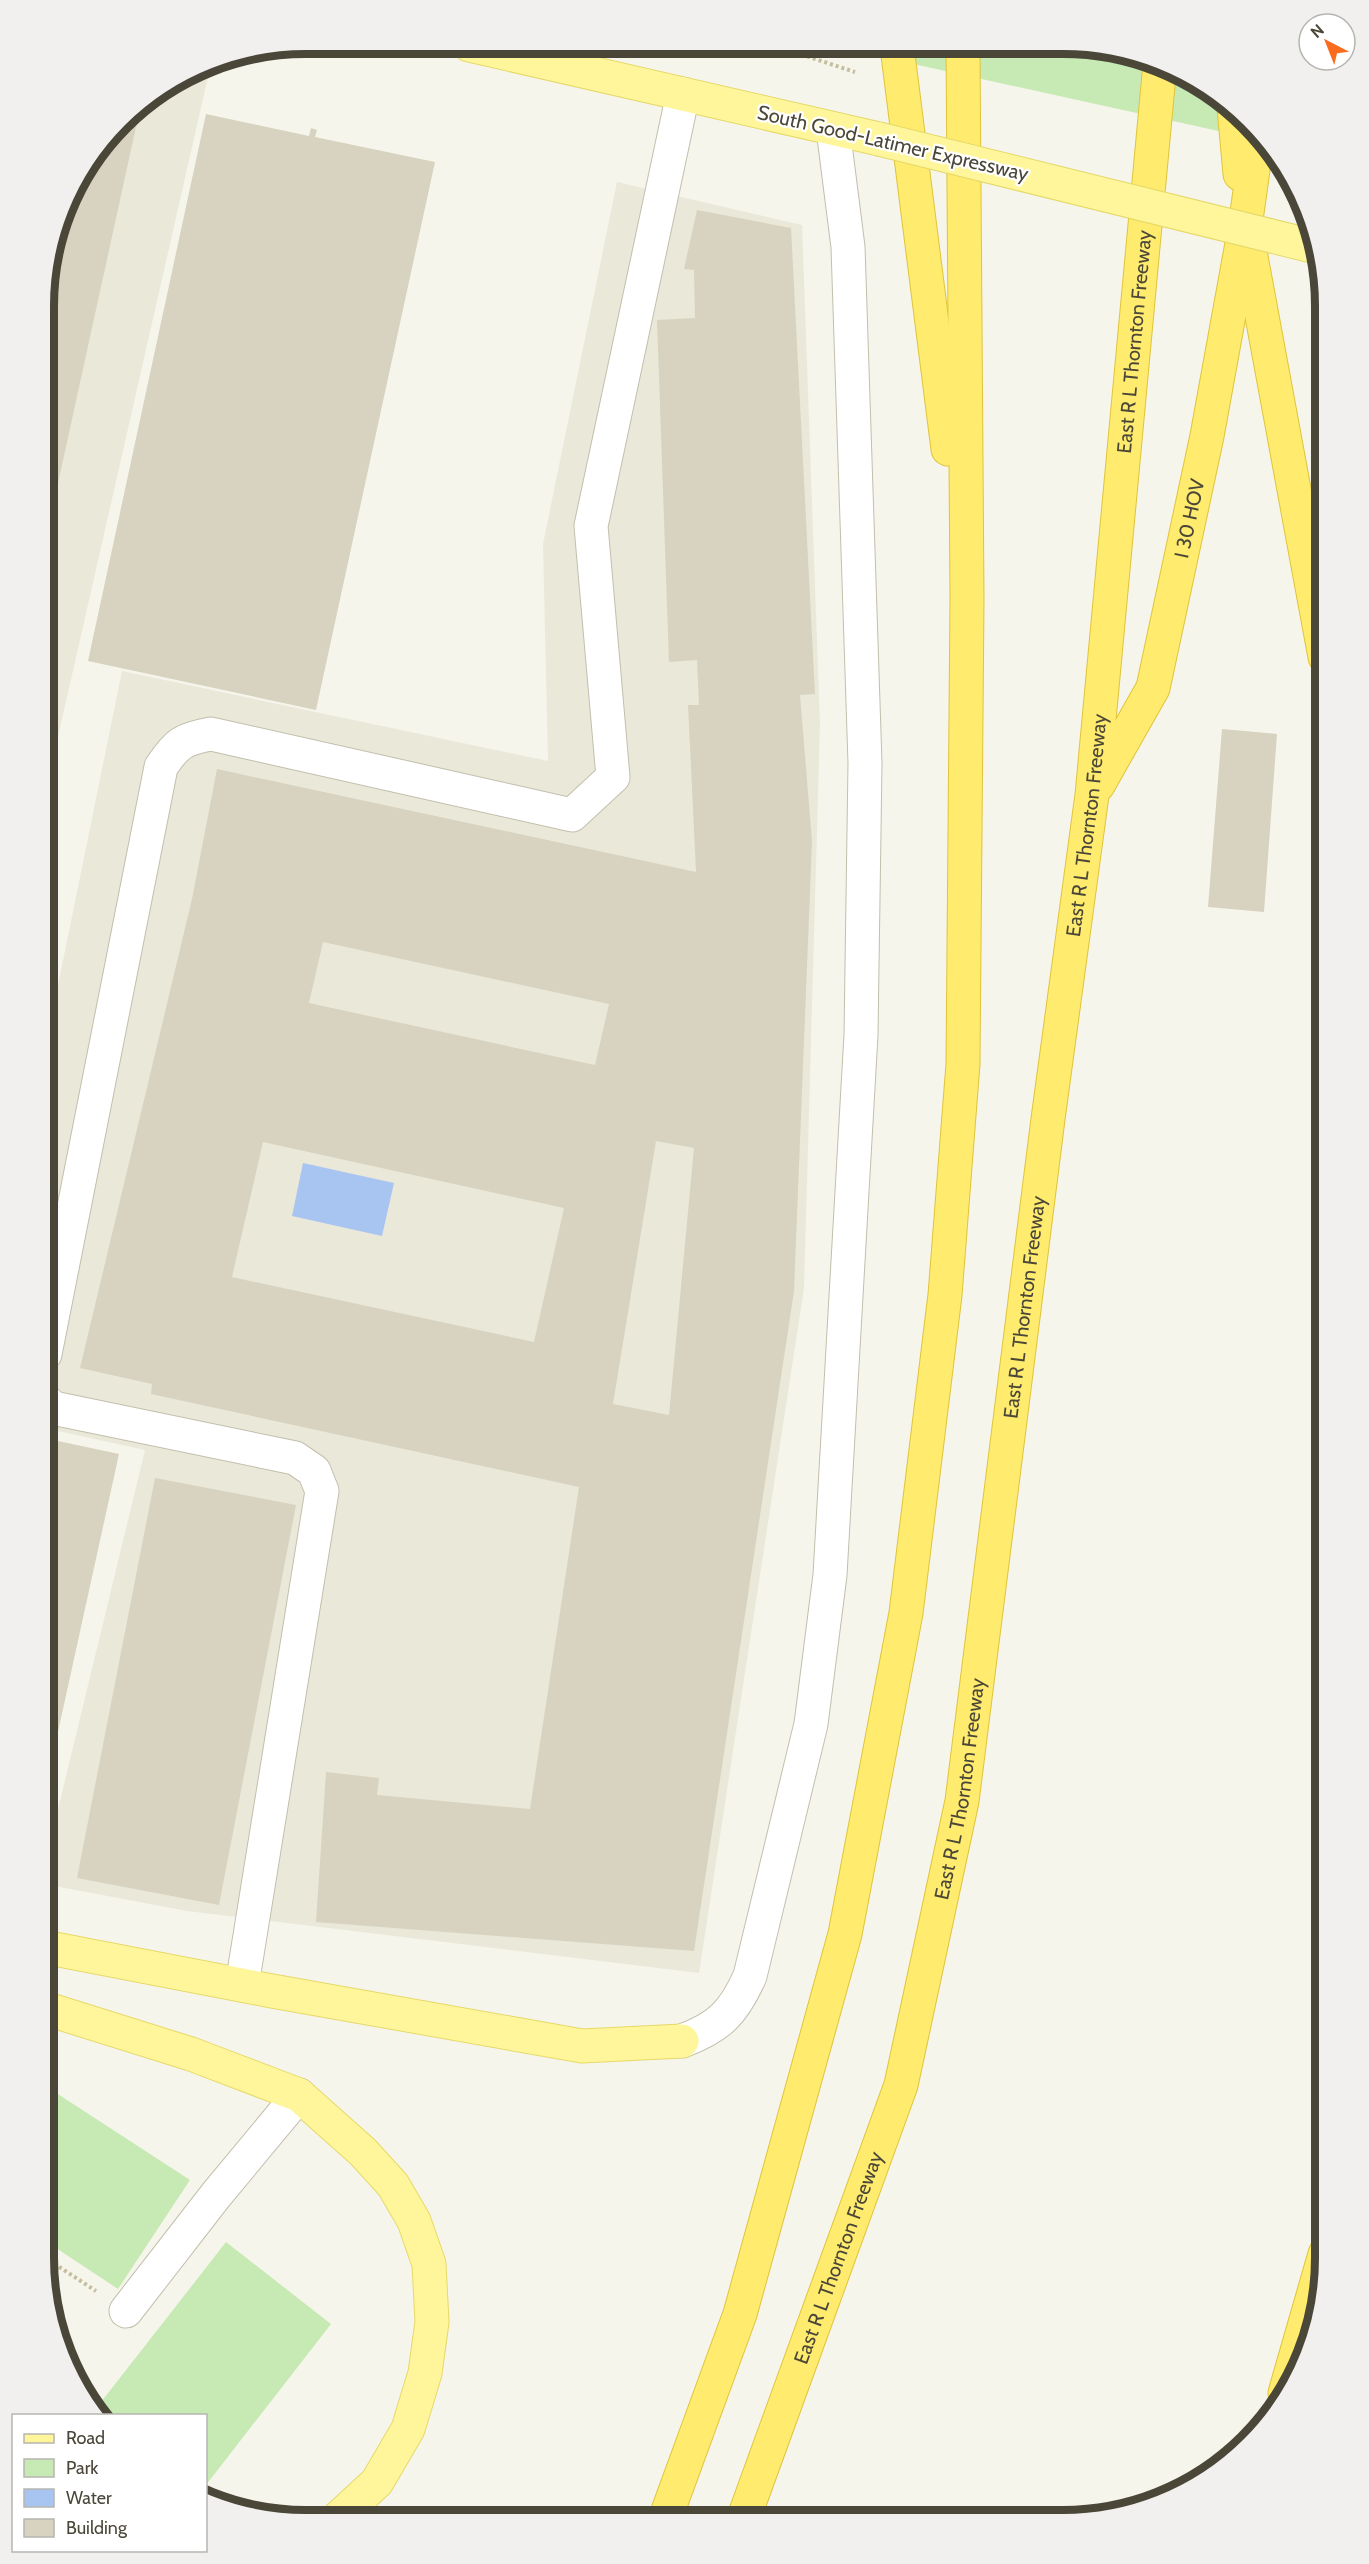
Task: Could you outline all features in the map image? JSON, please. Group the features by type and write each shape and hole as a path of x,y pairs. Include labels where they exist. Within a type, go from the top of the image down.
{"highway":[{"path":"898,54 967,599"},
{"path":"668,2510 740,2314 845,1934 906,1613 945,1296 963,1064 967,599 963,54"},
{"name":"East R L Thornton Freeway","path":"747,2510 901,2085 962,1801 1048,1119 1092,795 1159,73"},
{"name":"I 30 HOV","path":"1235,123 1245,227 1315,603"},
{"name":"I 30 HOV","path":"1092,795 1153,688 1207,436 1245,227 1256,145"},
{"path":"1297,2352 1310,2304"}],"main road":[{"name":"South Good-Latimer Expressway","path":"508,54 879,139 1307,244"},
{"path":"54,1947 242,1985 582,2046 682,2041"},
{"path":"54,2011 192,2054 299,2095 363,2152 393,2185 414,2221 429,2264 432,2322 425,2373 408,2428 377,2482 347,2510"}],"street":[{"path":"54,1308 161,767 174,748 189,738 211,734 572,816 613,777 591,526 683,94"},
{"path":"682,2041 702,2034 721,2022 739,2002 750,1976 810,1724 830,1575 861,1035 865,763 848,247 833,129"},
{"path":"54,1407 295,1458 314,1471 321,1491 242,1985"},
{"path":"126,2311 216,2195 299,2095"}],"path":[{"path":"789,54 855,72"},
{"path":"54,2264 126,2311"}],"shaded area":[{"path":"209,74 54,754 54,306 59,257 73,210 88,180 106,153 128,128 153,106 180,88"},
{"path":"617,182 802,225 820,724 804,1288 699,1973 187,1911 54,1886 54,1826 145,1450 54,1430 54,1005 122,671 548,761 543,544"}],"green space":[{"path":"868,54 1063,54 1112,59 1144,67 1189,88 1216,106 1250,138"},
{"path":"54,2092 190,2180 118,2289 54,2247"},
{"path":"226,2242 331,2324 207,2484 207,2414 109,2414 100,2403"}],"water":[{"path":"303,1163 394,1183 382,1236 292,1216"}],"building":[{"path":"206,114 309,136 311,128 317,130 315,137 435,162 316,710 88,661"},
{"path":"138,119 54,501 54,306 59,257 67,225 88,180 106,153"},
{"path":"697,210 791,228 815,694 800,695 812,841 794,1291 694,1951 316,1922 326,1772 379,1778 377,1795 530,1809 579,1487 151,1394 152,1384 80,1368 192,899 217,769 696,872 688,705 699,705 697,660 669,662 657,320 695,318 694,270 684,269","holes":["323,942 609,1004 595,1065 309,1003","656,1141 694,1148 669,1415 613,1404","263,1142 564,1208 534,1342 232,1277"]},
{"path":"1222,729 1277,734 1264,912 1208,907"},
{"path":"54,1440 119,1454 54,1750"},
{"path":"155,1478 296,1505 219,1905 77,1878"}]}
